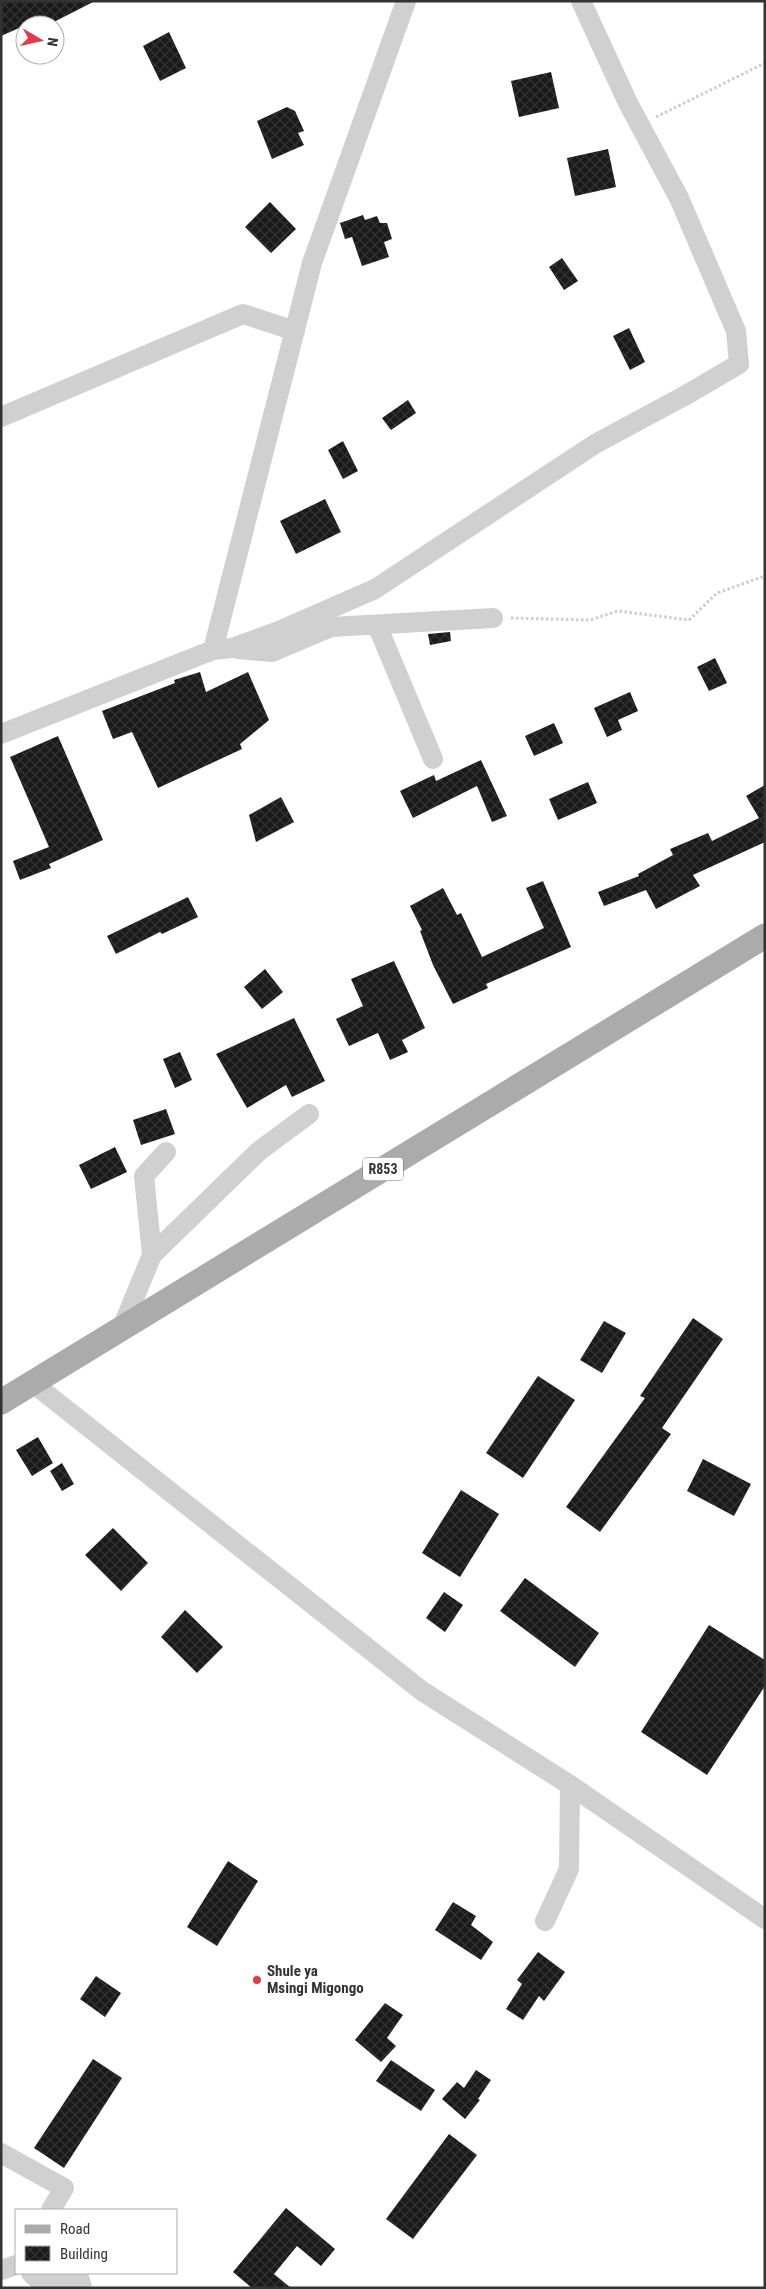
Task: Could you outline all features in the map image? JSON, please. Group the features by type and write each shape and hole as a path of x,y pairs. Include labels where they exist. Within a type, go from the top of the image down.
{"main road":[{"name":"R853","path":"1,1402 34,1384 765,936"}],"street":[{"path":"223,649 312,263 406,1"},
{"path":"1,734 223,649 279,631 375,589 595,444 739,364 736,331 680,198 640,125 581,1"},
{"path":"1,417 243,314 295,331"},
{"path":"223,649 272,652 330,627 493,618"},
{"path":"376,625 433,759"},
{"path":"121,1330 152,1255 259,1152 309,1114"},
{"path":"152,1255 144,1176 166,1152"},
{"path":"34,1384 422,1691 570,1785 765,1919"},
{"path":"545,1921 568,1869 570,1785"},
{"path":"1,2153 64,2188 52,2209"},
{"path":"1,2270 15,2265"},
{"path":"36,2280 80,2280 82,2288"}],"path":[{"path":"640,125 765,63"},
{"path":"493,618 590,620 618,611 689,620 717,593 765,576"}],"building":[{"path":"1,1 95,1 65,16 15,15 15,30 1,36"},
{"path":"169,32 186,68 160,81 143,46"},
{"path":"551,72 559,108 519,117 511,81"},
{"path":"287,107 295,111 304,131 298,133 304,145 272,159 257,121"},
{"path":"608,149 616,187 575,196 567,158"},
{"path":"270,202 296,229 271,253 245,227"},
{"path":"363,215 365,220 377,216 380,223 387,223 392,239 384,242 389,257 362,266 352,237 345,239 340,223"},
{"path":"562,258 578,281 564,290 549,267"},
{"path":"629,328 645,362 630,370 613,336"},
{"path":"408,400 416,413 391,430 382,418"},
{"path":"343,441 358,471 343,479 328,450"},
{"path":"325,499 341,532 296,554 280,521"},
{"path":"450,632 451,641 430,645 428,634"},
{"path":"715,658 727,683 709,691 697,667"},
{"path":"200,672 206,692 248,672 269,720 240,744 242,749 158,788 132,732 113,739 102,711 175,683 174,680"},
{"path":"630,692 638,711 618,720 622,730 607,737 594,708"},
{"path":"554,723 563,743 534,756 525,736"},
{"path":"58,736 103,840 49,864 51,868 20,880 13,861 49,847 10,757"},
{"path":"481,760 507,816 492,822 477,786 413,818 400,791 434,775 436,781"},
{"path":"588,782 597,803 558,820 549,799"},
{"path":"765,785 765,842 693,875 700,886 656,909 646,890 604,906 598,892 639,876 638,874 673,855 670,849 708,833 712,841 759,818 746,796"},
{"path":"281,797 294,822 256,842 249,815"},
{"path":"543,881 571,947 486,984 488,988 453,1004 433,965 420,931 422,930 410,906 443,888 457,915 461,913 482,957 544,928 526,888"},
{"path":"188,897 198,917 162,934 160,932 116,954 107,936"},
{"path":"394,961 425,1028 402,1040 408,1052 390,1060 378,1033 349,1046 336,1019 363,1006 351,979"},
{"path":"265,969 283,992 262,1009 244,987"},
{"path":"294,1018 325,1081 292,1097 286,1085 247,1108 216,1054"},
{"path":"180,1052 192,1080 175,1088 163,1059"},
{"path":"166,1109 175,1134 141,1145 133,1120"},
{"path":"115,1147 127,1172 91,1189 79,1165"},
{"path":"693,1318 723,1339 662,1428 671,1434 600,1532 566,1507 645,1398 640,1396"},
{"path":"604,1321 626,1333 602,1373 580,1360"},
{"path":"538,1376 575,1400 523,1478 486,1453"},
{"path":"38,1437 53,1463 32,1476 16,1450"},
{"path":"703,1459 751,1484 734,1516 687,1491"},
{"path":"62,1463 74,1484 62,1491 50,1471"},
{"path":"461,1490 499,1514 460,1577 422,1553"},
{"path":"113,1528 148,1563 121,1591 85,1555"},
{"path":"525,1578 599,1633 575,1667 500,1611"},
{"path":"444,1592 463,1605 445,1632 426,1618"},
{"path":"185,1610 223,1647 197,1673 161,1637"},
{"path":"709,1625 765,1660 765,1686 707,1775 641,1732"},
{"path":"228,1861 258,1881 217,1946 187,1927"},
{"path":"453,1902 476,1916 471,1925 493,1942 481,1960 435,1930"},
{"path":"538,1952 565,1972 544,2001 539,1996 523,2020 506,2009 522,1984 517,1980"},
{"path":"96,1976 121,1993 105,2017 80,1999"},
{"path":"385,2003 403,2015 387,2038 396,2046 381,2062 355,2040"},
{"path":"93,2059 122,2078 64,2168 34,2148"},
{"path":"391,2060 435,2090 421,2111 376,2081"},
{"path":"476,2070 491,2080 478,2099 480,2100 465,2119 442,2099 457,2082 464,2088"},
{"path":"449,2134 477,2155 413,2239 386,2219"},
{"path":"286,2208 335,2249 321,2266 297,2246 274,2274 291,2288 252,2288 233,2272"}],"place":[{"name":"Shule ya Msingi Migongo","path":"257,1980"}]}
